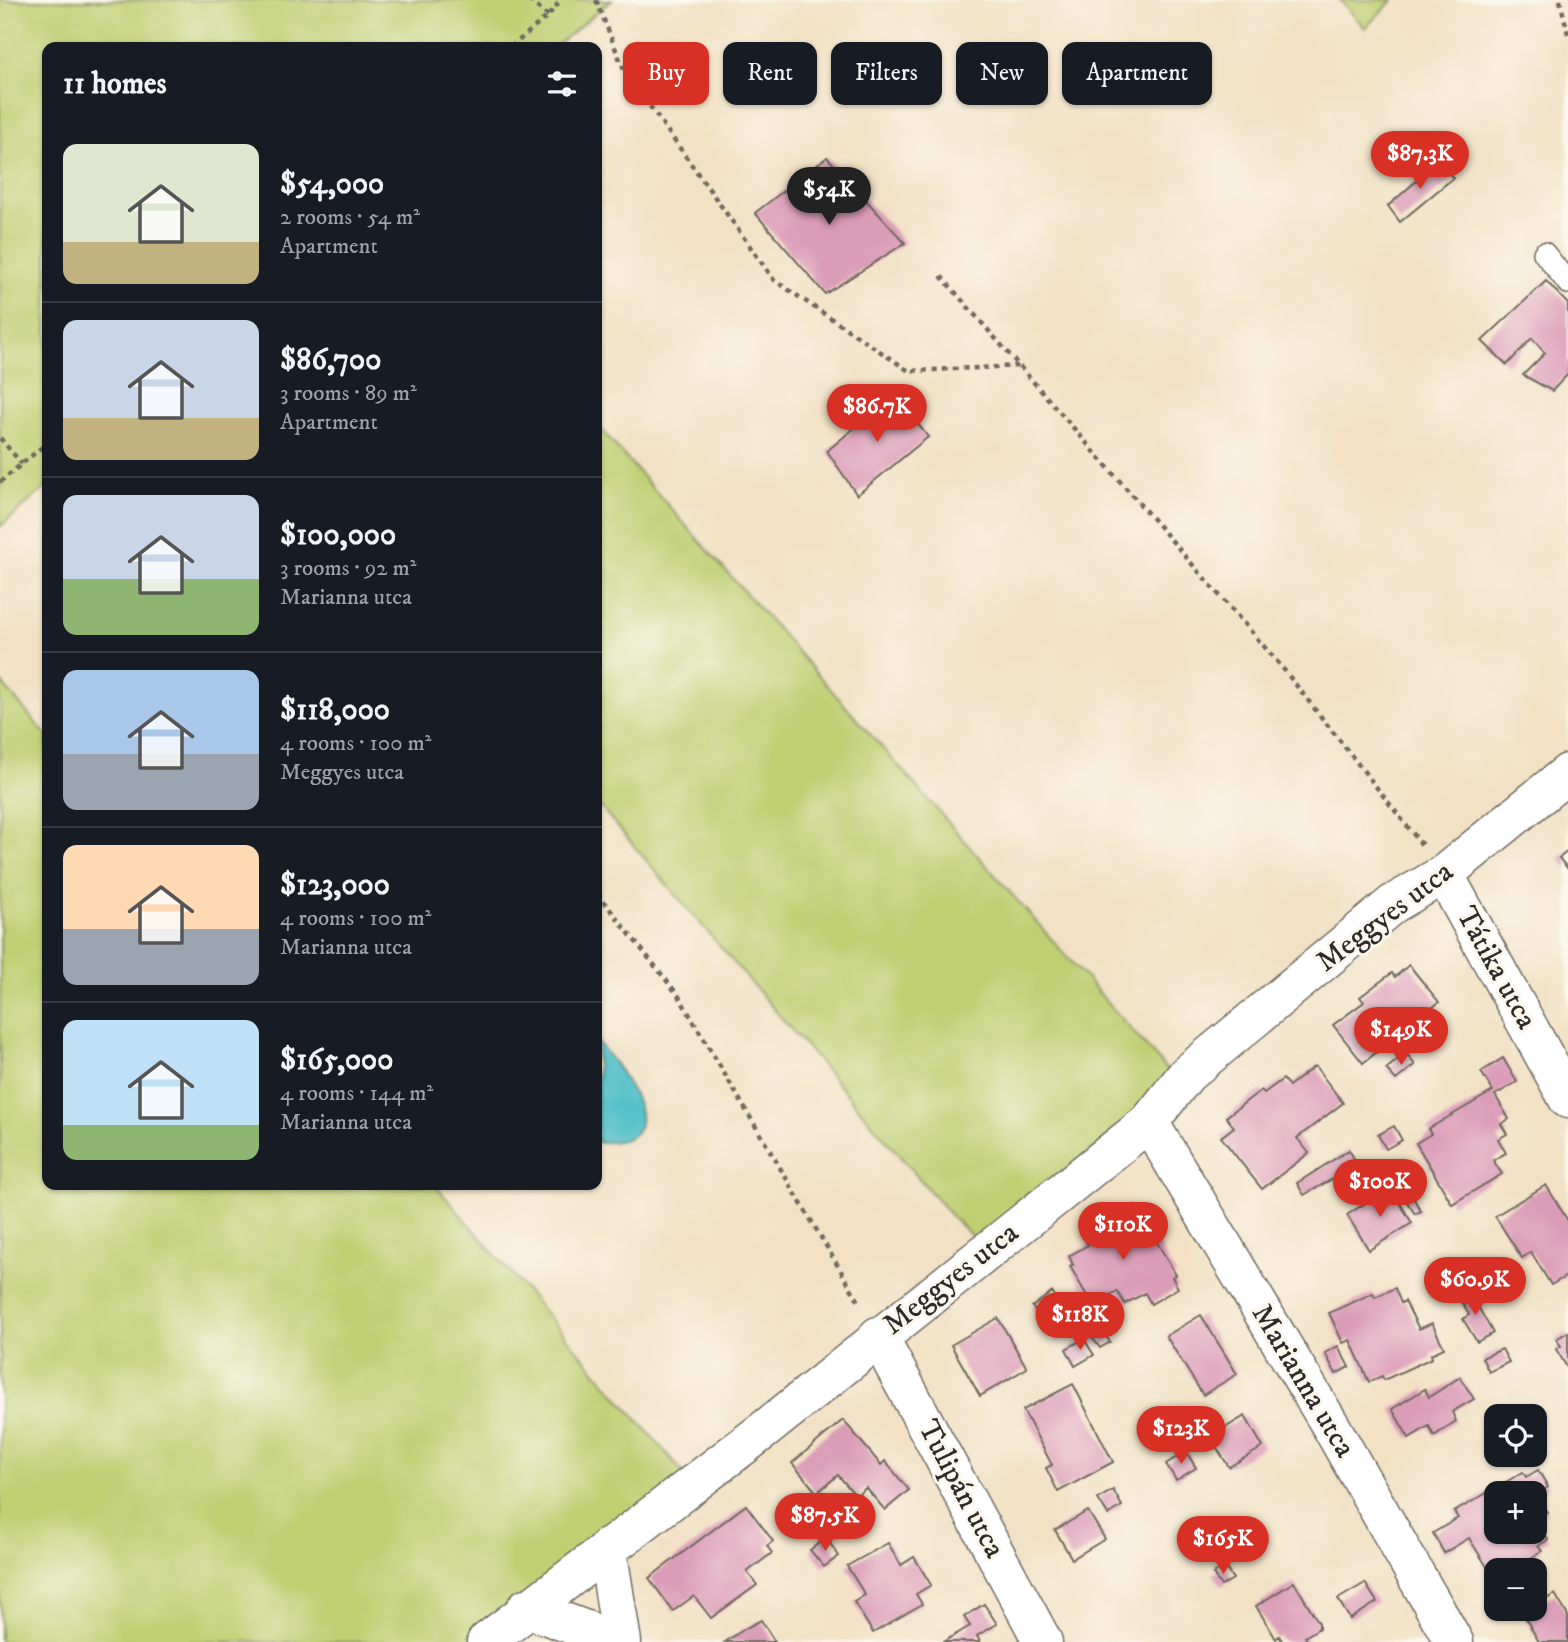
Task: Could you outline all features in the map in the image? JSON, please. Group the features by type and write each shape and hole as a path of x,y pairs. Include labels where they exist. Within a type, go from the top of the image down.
{"street":[{"name":"Meggyes utca","path":"485,1642 526,1608 764,1430 878,1336 1149,1122 1187,1074 1393,904 1444,874 1568,773"},
{"name":"Tátika utca","path":"1444,874 1568,1099"},
{"name":"Marianna utca","path":"1149,1122 1332,1428 1454,1642"},
{"name":"Tulipán utca","path":"878,1336 1043,1642"},
{"path":"526,1608 621,1642 607,1548"}],"lane":[{"path":"1544,253 1568,283"}],"path":[{"path":"529,0 548,16"},
{"path":"517,42 548,16 561,0"},
{"path":"596,0 624,69 774,280 909,370 1020,366"},
{"path":"1560,0 1568,34"},
{"path":"941,276 1281,666 1444,874"},
{"path":"0,438 22,464"},
{"path":"0,482 42,447"},
{"path":"602,898 678,995 878,1336"}],"green space":[{"path":"0,0 612,0 560,42 42,42 42,490 0,527"},
{"path":"1340,0 1393,0 1365,28"},
{"path":"602,431 1168,1071 1143,1109 978,1242 953,1218 602,809"},
{"path":"0,681 42,730 42,1190 439,1190 686,1476 484,1642 0,1642"}],"water":[{"path":"602,1047 630,1086 638,1104 640,1119 636,1132 622,1140 602,1142"}],"building":[{"path":"827,157 905,243 825,294 755,213"},
{"path":"1439,161 1453,178 1400,222 1388,206"},
{"path":"1546,281 1568,304 1568,374 1552,391 1523,375 1545,353 1532,338 1507,365 1482,341"},
{"path":"895,394 928,437 857,495 827,451"},
{"path":"1568,851 1568,869 1559,858"},
{"path":"1409,965 1439,1002 1425,1014 1431,1022 1400,1047 1393,1039 1363,1063 1333,1025 1364,1002 1360,997 1392,973 1395,977"},
{"path":"1406,1053 1415,1065 1396,1080 1386,1069"},
{"path":"1503,1058 1517,1082 1495,1095 1509,1119 1501,1124 1507,1134 1498,1139 1506,1153 1493,1160 1502,1174 1452,1204 1416,1143 1431,1134 1428,1129 1493,1091 1481,1072"},
{"path":"1315,1066 1343,1103 1297,1138 1309,1153 1262,1189 1221,1137 1234,1127 1226,1117 1261,1090 1264,1093 1283,1079 1289,1086"},
{"path":"1394,1126 1402,1140 1386,1149 1378,1135"},
{"path":"1349,1150 1362,1172 1339,1185 1334,1178 1304,1195 1297,1183"},
{"path":"1402,1179 1421,1211 1415,1214 1394,1183"},
{"path":"1546,1185 1568,1221 1568,1275 1551,1285 1531,1252 1522,1258 1495,1216"},
{"path":"1390,1187 1412,1223 1369,1250 1347,1215"},
{"path":"1136,1206 1176,1275 1172,1277 1178,1288 1151,1304 1145,1293 1125,1304 1117,1291 1092,1305 1070,1266 1073,1265 1069,1256 1088,1245 1083,1236"},
{"path":"1395,1288 1401,1303 1405,1301 1419,1329 1432,1323 1444,1348 1431,1354 1432,1358 1384,1380 1382,1376 1369,1382 1350,1340 1343,1343 1329,1313 1373,1293 1375,1297"},
{"path":"1468,1289 1493,1333 1477,1342 1463,1319 1469,1315 1457,1295"},
{"path":"1052,1292 1068,1313 1049,1328 1032,1307"},
{"path":"1201,1315 1237,1374 1203,1395 1166,1336"},
{"path":"998,1318 1027,1368 980,1396 951,1345"},
{"path":"1101,1329 1110,1342 1100,1348 1091,1336"},
{"path":"1568,1332 1568,1369 1556,1349 1561,1346 1556,1339"},
{"path":"1084,1339 1094,1355 1075,1366 1066,1349"},
{"path":"1338,1346 1349,1367 1336,1374 1325,1353"},
{"path":"1502,1349 1509,1362 1489,1372 1482,1358"},
{"path":"1460,1377 1474,1399 1452,1412 1456,1421 1434,1436 1429,1426 1409,1438 1392,1409 1425,1389 1429,1397"},
{"path":"1073,1384 1113,1462 1058,1492 1046,1468 1052,1465 1023,1410"},
{"path":"1245,1416 1263,1447 1229,1467 1210,1437"},
{"path":"843,1420 881,1465 885,1461 909,1490 885,1510 866,1488 856,1496 838,1475 817,1493 792,1463"},
{"path":"1186,1451 1196,1468 1176,1480 1166,1464"},
{"path":"1538,1470 1544,1481 1507,1481 1523,1472 1526,1477"},
{"path":"1113,1490 1122,1506 1108,1515 1098,1499"},
{"path":"1484,1495 1484,1544 1541,1544 1538,1546 1542,1551 1531,1558 1484,1558 1484,1562 1469,1538 1444,1553 1433,1533 1458,1518 1454,1512"},
{"path":"746,1505 773,1541 767,1546 772,1553 747,1572 757,1585 711,1618 694,1596 673,1611 649,1578"},
{"path":"1088,1511 1105,1539 1072,1559 1055,1530"},
{"path":"826,1538 839,1556 824,1567 810,1550"},
{"path":"888,1543 901,1565 914,1557 931,1585 916,1594 922,1604 873,1633 854,1602 865,1595 847,1566"},
{"path":"1225,1567 1233,1579 1221,1586 1213,1574"},
{"path":"1294,1582 1319,1623 1319,1628 1305,1637 1309,1642 1283,1642 1279,1636 1276,1639 1256,1606"},
{"path":"1365,1583 1377,1602 1350,1619 1338,1599"},
{"path":"1555,1594 1568,1616 1568,1642 1539,1642 1527,1621 1547,1621 1547,1598"},
{"path":"984,1604 997,1624 977,1636 980,1642 943,1642 970,1626 964,1617"},
{"path":"761,1620 775,1642 725,1642 746,1628"}]}
